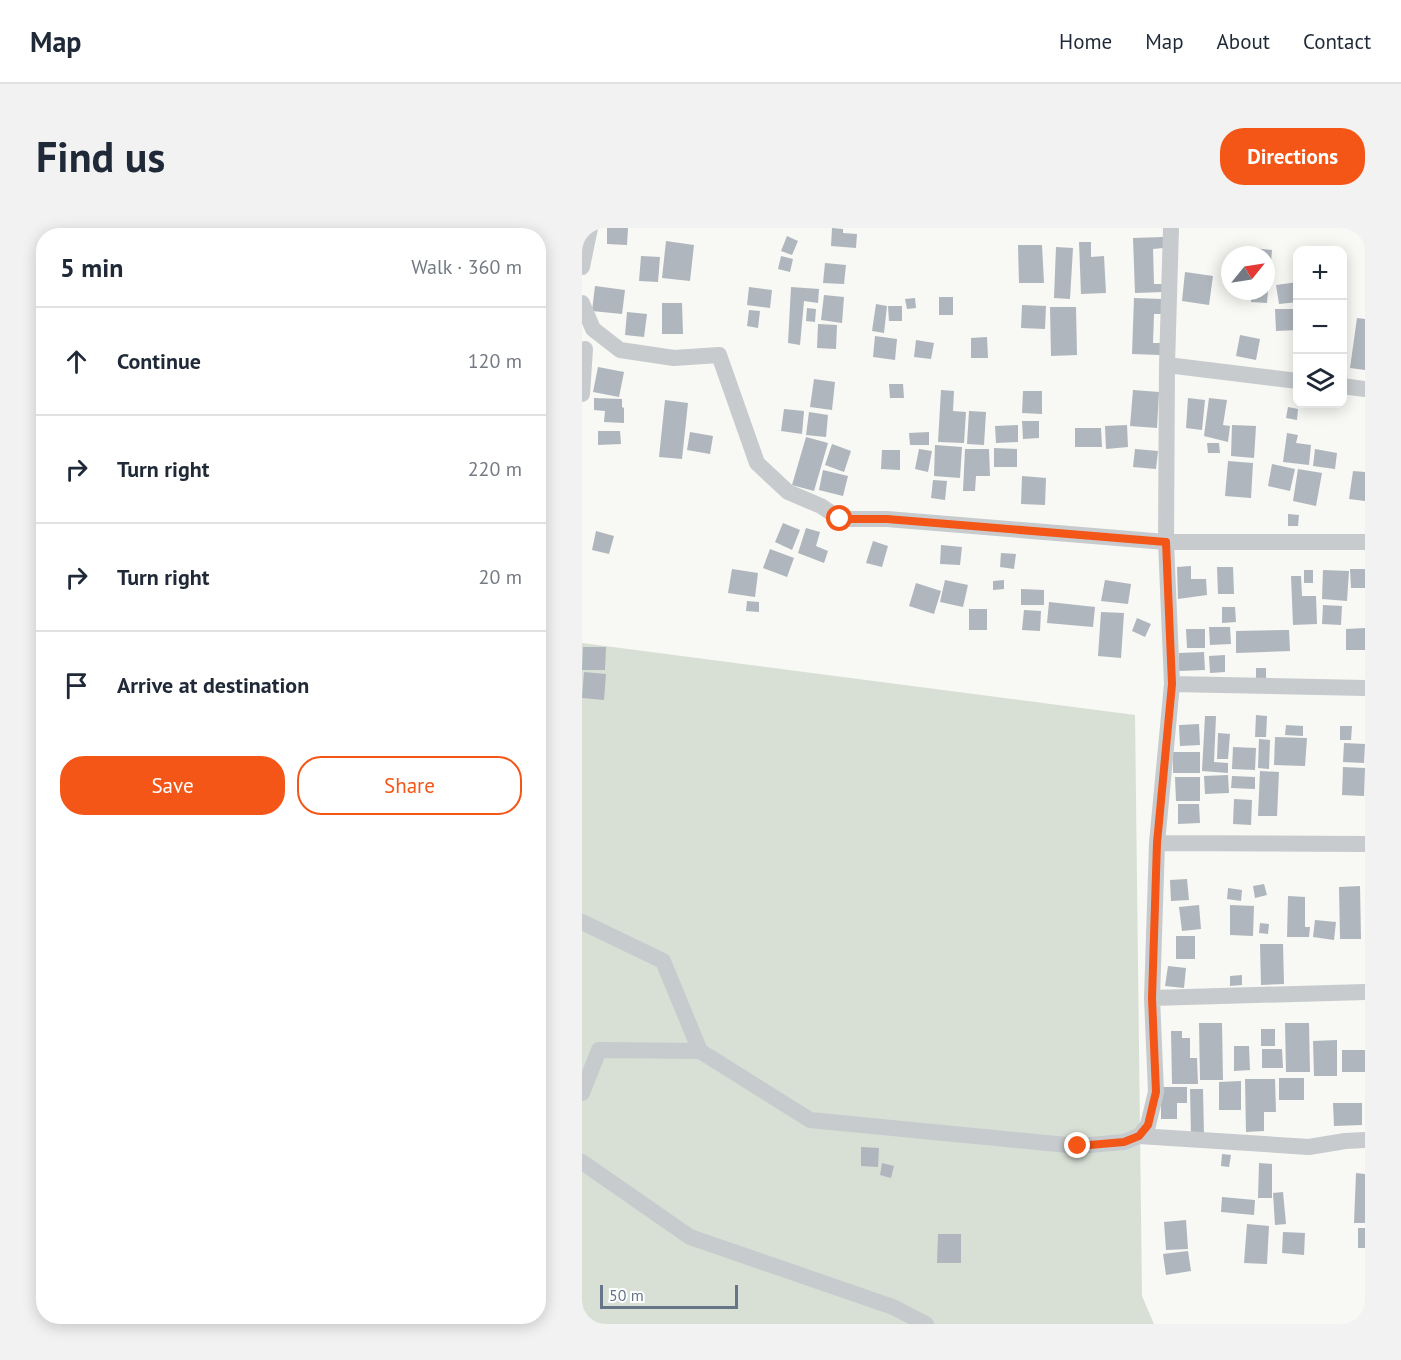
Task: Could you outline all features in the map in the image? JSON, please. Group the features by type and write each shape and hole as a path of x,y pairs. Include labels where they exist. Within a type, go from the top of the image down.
{"street":[{"path":"582,267 590,228"},
{"path":"1139,1136 1148,1125 1156,1092 1152,998 1157,843 1172,684 1166,542 1167,364 1171,228"},
{"path":"582,303 593,328 620,350"},
{"path":"582,394 584,350 620,350 674,358 719,355 757,463 788,492 820,506 840,519 887,519 1166,542 1365,542"},
{"path":"1167,364 1293,380"},
{"path":"1347,387 1365,389"},
{"path":"1172,684 1365,688"},
{"path":"1157,843 1365,844"},
{"path":"582,922 663,961 699,1051"},
{"path":"1152,998 1365,992"},
{"path":"582,1093 599,1050 699,1051 810,1120 1078,1146 1124,1142 1139,1136 1309,1147 1365,1140"},
{"path":"582,1162 690,1237 893,1306 926,1324"}],"shaded area":[{"path":"582,643 1135,715 1142,1296 1154,1324 582,1324"}],"building":[{"path":"607,228 628,228 627,245 607,244"},
{"path":"832,228 843,229 843,233 857,234 856,248 831,246"},
{"path":"787,236 798,241 792,255 781,251"},
{"path":"1163,237 1163,248 1153,249 1154,284 1163,284 1164,292 1135,293 1133,238"},
{"path":"666,241 694,245 690,281 662,278"},
{"path":"1079,242 1091,242 1091,257 1104,256 1106,293 1081,294"},
{"path":"1018,245 1042,245 1044,283 1019,283"},
{"path":"1056,247 1073,248 1070,299 1054,298"},
{"path":"641,256 660,257 658,282 639,281"},
{"path":"781,256 793,259 790,272 778,269"},
{"path":"825,263 846,265 844,284 823,283"},
{"path":"1185,272 1213,276 1209,305 1182,301"},
{"path":"1293,283 1293,303 1279,304 1276,285"},
{"path":"595,286 625,290 622,314 592,311"},
{"path":"749,287 772,290 770,308 747,305"},
{"path":"791,287 819,289 818,303 804,301 800,345 788,343"},
{"path":"824,295 844,297 842,323 821,320"},
{"path":"939,297 953,297 953,315 939,315"},
{"path":"915,298 916,308 907,309 905,299"},
{"path":"1134,298 1162,299 1161,314 1154,314 1153,343 1160,343 1160,355 1132,354"},
{"path":"1251,300 1267,300 1267,303 1251,302"},
{"path":"662,303 682,303 683,334 662,334"},
{"path":"876,304 887,306 884,333 872,331"},
{"path":"1022,305 1046,306 1045,329 1021,328"},
{"path":"888,306 902,306 902,321 889,321"},
{"path":"1050,307 1076,307 1077,355 1051,356"},
{"path":"807,308 816,309 815,322 806,321"},
{"path":"1275,309 1293,309 1293,330 1276,331"},
{"path":"749,310 760,311 758,328 747,326"},
{"path":"627,312 647,314 644,337 625,335"},
{"path":"1357,318 1365,319 1365,370 1350,368"},
{"path":"818,324 837,325 836,349 817,348"},
{"path":"1240,335 1260,339 1256,360 1236,356"},
{"path":"875,336 897,339 895,360 873,357"},
{"path":"987,337 988,358 971,358 971,338"},
{"path":"916,340 934,343 931,359 914,357"},
{"path":"598,367 624,372 619,397 593,392"},
{"path":"814,379 835,382 832,410 810,407"},
{"path":"889,384 903,384 904,398 890,398"},
{"path":"941,390 954,391 953,411 966,412 964,443 938,442"},
{"path":"1133,390 1159,392 1157,428 1130,426"},
{"path":"1023,391 1042,391 1042,414 1022,413"},
{"path":"594,398 622,399 624,423 604,422 605,411 594,410"},
{"path":"1188,398 1205,400 1202,430 1186,428"},
{"path":"1209,398 1227,400 1223,425 1230,426 1228,442 1204,436"},
{"path":"665,400 688,403 682,459 659,457"},
{"path":"1288,407 1298,409 1297,420 1286,418"},
{"path":"784,409 804,411 802,434 781,431"},
{"path":"969,411 986,412 984,445 967,444"},
{"path":"809,412 828,415 826,437 806,435"},
{"path":"1022,421 1039,421 1039,438 1023,439"},
{"path":"1018,425 1018,442 996,443 995,426"},
{"path":"1127,425 1128,447 1106,449 1105,426"},
{"path":"1232,425 1256,426 1254,458 1231,456"},
{"path":"1075,428 1101,428 1102,447 1075,447"},
{"path":"598,431 620,431 621,444 598,445"},
{"path":"690,432 713,436 710,454 687,450"},
{"path":"929,432 929,445 910,445 909,433"},
{"path":"1287,433 1298,435 1296,443 1311,445 1309,465 1283,462"},
{"path":"806,437 828,443 814,491 792,485"},
{"path":"1207,443 1219,443 1220,453 1208,453"},
{"path":"832,444 851,451 844,472 825,465"},
{"path":"935,445 962,447 960,478 934,476"},
{"path":"994,448 1017,449 1017,467 994,467"},
{"path":"919,449 932,451 928,472 915,469"},
{"path":"965,449 989,449 990,476 976,476 975,491 963,491"},
{"path":"1135,449 1158,451 1156,469 1133,467"},
{"path":"1315,449 1337,453 1335,469 1313,466"},
{"path":"882,450 900,450 900,470 881,469"},
{"path":"1228,461 1253,463 1251,498 1225,496"},
{"path":"1272,464 1295,469 1290,491 1268,486"},
{"path":"1298,469 1322,473 1316,506 1293,501"},
{"path":"823,470 848,476 843,496 819,490"},
{"path":"1353,471 1365,472 1365,501 1349,499"},
{"path":"1022,476 1046,478 1045,505 1021,504"},
{"path":"933,480 947,481 945,500 931,498"},
{"path":"1288,514 1299,515 1298,526 1288,526"},
{"path":"783,523 800,530 792,550 775,542"},
{"path":"806,528 820,532 816,546 828,551 824,563 798,553"},
{"path":"596,531 614,536 609,554 592,550"},
{"path":"873,541 888,546 882,567 866,563"},
{"path":"941,545 962,547 960,565 940,564"},
{"path":"770,549 794,558 787,577 763,568"},
{"path":"1001,553 1016,554 1014,569 1000,567"},
{"path":"1191,566 1191,579 1206,579 1207,595 1178,599 1177,567"},
{"path":"1217,567 1233,567 1234,594 1218,594"},
{"path":"732,569 758,573 755,597 728,593"},
{"path":"1350,569 1365,569 1365,588 1351,588"},
{"path":"1304,570 1313,570 1313,583 1304,583"},
{"path":"1323,570 1349,571 1347,601 1322,599"},
{"path":"1291,576 1301,576 1302,596 1316,596 1317,624 1293,625"},
{"path":"945,580 968,585 963,607 940,602"},
{"path":"1004,580 1004,589 993,590 993,581"},
{"path":"1105,580 1131,584 1128,604 1101,601"},
{"path":"916,583 941,591 934,614 909,606"},
{"path":"1021,589 1044,590 1044,605 1021,605"},
{"path":"747,601 759,602 759,612 746,611"},
{"path":"1049,602 1095,607 1093,627 1047,623"},
{"path":"1323,605 1342,606 1341,625 1322,624"},
{"path":"1222,607 1235,607 1236,622 1222,623"},
{"path":"969,609 987,609 987,630 969,630"},
{"path":"1024,610 1041,611 1040,631 1022,630"},
{"path":"1101,612 1124,613 1121,658 1098,656"},
{"path":"1137,618 1151,624 1145,637 1132,631"},
{"path":"1209,627 1230,627 1231,644 1210,645"},
{"path":"1365,628 1365,650 1346,650 1346,629"},
{"path":"1186,629 1205,629 1205,648 1187,648"},
{"path":"1289,630 1290,651 1236,653 1236,631"},
{"path":"583,647 606,647 605,670 582,670"},
{"path":"1204,652 1205,670 1179,671 1179,653"},
{"path":"1225,655 1225,672 1210,673 1209,656"},
{"path":"1256,668 1266,668 1266,679 1256,679"},
{"path":"584,672 606,674 604,700 582,698"},
{"path":"1256,715 1267,716 1266,737 1255,737"},
{"path":"1205,716 1216,716 1214,762 1228,763 1228,773 1202,771"},
{"path":"1199,724 1200,745 1180,746 1179,725"},
{"path":"1286,725 1303,726 1303,736 1285,735"},
{"path":"1340,726 1352,726 1351,740 1340,740"},
{"path":"1218,733 1230,734 1228,759 1217,759"},
{"path":"1275,737 1307,738 1305,766 1274,765"},
{"path":"1259,739 1270,740 1269,769 1258,768"},
{"path":"1344,743 1365,744 1364,763 1343,762"},
{"path":"1233,747 1256,748 1255,770 1232,769"},
{"path":"1173,752 1200,752 1200,773 1173,773"},
{"path":"1343,767 1365,768 1364,796 1342,795"},
{"path":"1260,771 1279,772 1277,816 1258,816"},
{"path":"1228,775 1229,793 1205,794 1204,776"},
{"path":"1232,776 1255,777 1255,789 1231,788"},
{"path":"1175,777 1200,777 1200,801 1176,801"},
{"path":"1234,799 1252,800 1251,825 1233,824"},
{"path":"1178,804 1199,804 1200,823 1178,824"},
{"path":"1187,879 1189,900 1171,901 1170,880"},
{"path":"1264,884 1267,895 1255,898 1253,886"},
{"path":"1360,886 1361,939 1340,939 1339,887"},
{"path":"1228,888 1242,890 1241,901 1227,899"},
{"path":"1288,896 1305,897 1305,927 1310,927 1309,937 1287,937"},
{"path":"1199,905 1201,929 1182,931 1179,907"},
{"path":"1230,905 1254,906 1253,936 1230,935"},
{"path":"1315,920 1336,922 1334,940 1313,937"},
{"path":"1260,923 1269,924 1268,934 1259,933"},
{"path":"1176,936 1195,936 1195,959 1176,959"},
{"path":"1260,944 1283,944 1284,984 1261,985"},
{"path":"1168,966 1186,968 1184,988 1165,986"},
{"path":"1242,975 1242,985 1230,986 1230,976"},
{"path":"1199,1023 1222,1023 1223,1080 1200,1080"},
{"path":"1285,1023 1309,1023 1310,1072 1286,1072"},
{"path":"1261,1029 1275,1029 1275,1046 1261,1046"},
{"path":"1171,1031 1182,1031 1182,1038 1190,1038 1190,1058 1197,1058 1198,1084 1172,1084"},
{"path":"1337,1040 1337,1076 1314,1076 1313,1041"},
{"path":"1234,1046 1249,1046 1250,1070 1234,1071"},
{"path":"1262,1049 1282,1049 1283,1068 1262,1068"},
{"path":"1342,1050 1365,1050 1365,1072 1342,1072"},
{"path":"1279,1078 1304,1078 1304,1100 1279,1100"},
{"path":"1245,1079 1275,1079 1276,1112 1264,1112 1264,1131 1246,1132"},
{"path":"1241,1081 1241,1110 1219,1110 1219,1082"},
{"path":"1161,1087 1187,1087 1187,1103 1177,1103 1177,1119 1161,1119"},
{"path":"1190,1089 1203,1089 1204,1136 1191,1136"},
{"path":"1333,1103 1362,1103 1362,1125 1334,1126"},
{"path":"861,1147 879,1148 878,1167 861,1166"},
{"path":"1222,1154 1231,1155 1229,1167 1221,1166"},
{"path":"882,1163 894,1166 891,1178 880,1175"},
{"path":"1259,1163 1272,1164 1272,1198 1258,1198"},
{"path":"1356,1173 1365,1174 1365,1223 1354,1223"},
{"path":"1283,1192 1286,1224 1275,1225 1273,1193"},
{"path":"1222,1197 1255,1200 1254,1215 1221,1212"},
{"path":"1186,1220 1188,1249 1166,1250 1164,1222"},
{"path":"1247,1224 1269,1226 1267,1264 1244,1263"},
{"path":"1358,1228 1365,1228 1365,1248 1358,1248"},
{"path":"1283,1232 1305,1233 1304,1255 1282,1253"},
{"path":"938,1234 961,1234 961,1263 937,1263"},
{"path":"1188,1251 1191,1271 1166,1275 1163,1254"}],"route":[{"path":"840,519 887,519 1166,542 1172,684 1157,843 1152,998 1156,1092 1148,1125 1139,1136 1124,1142 1078,1146"}]}
